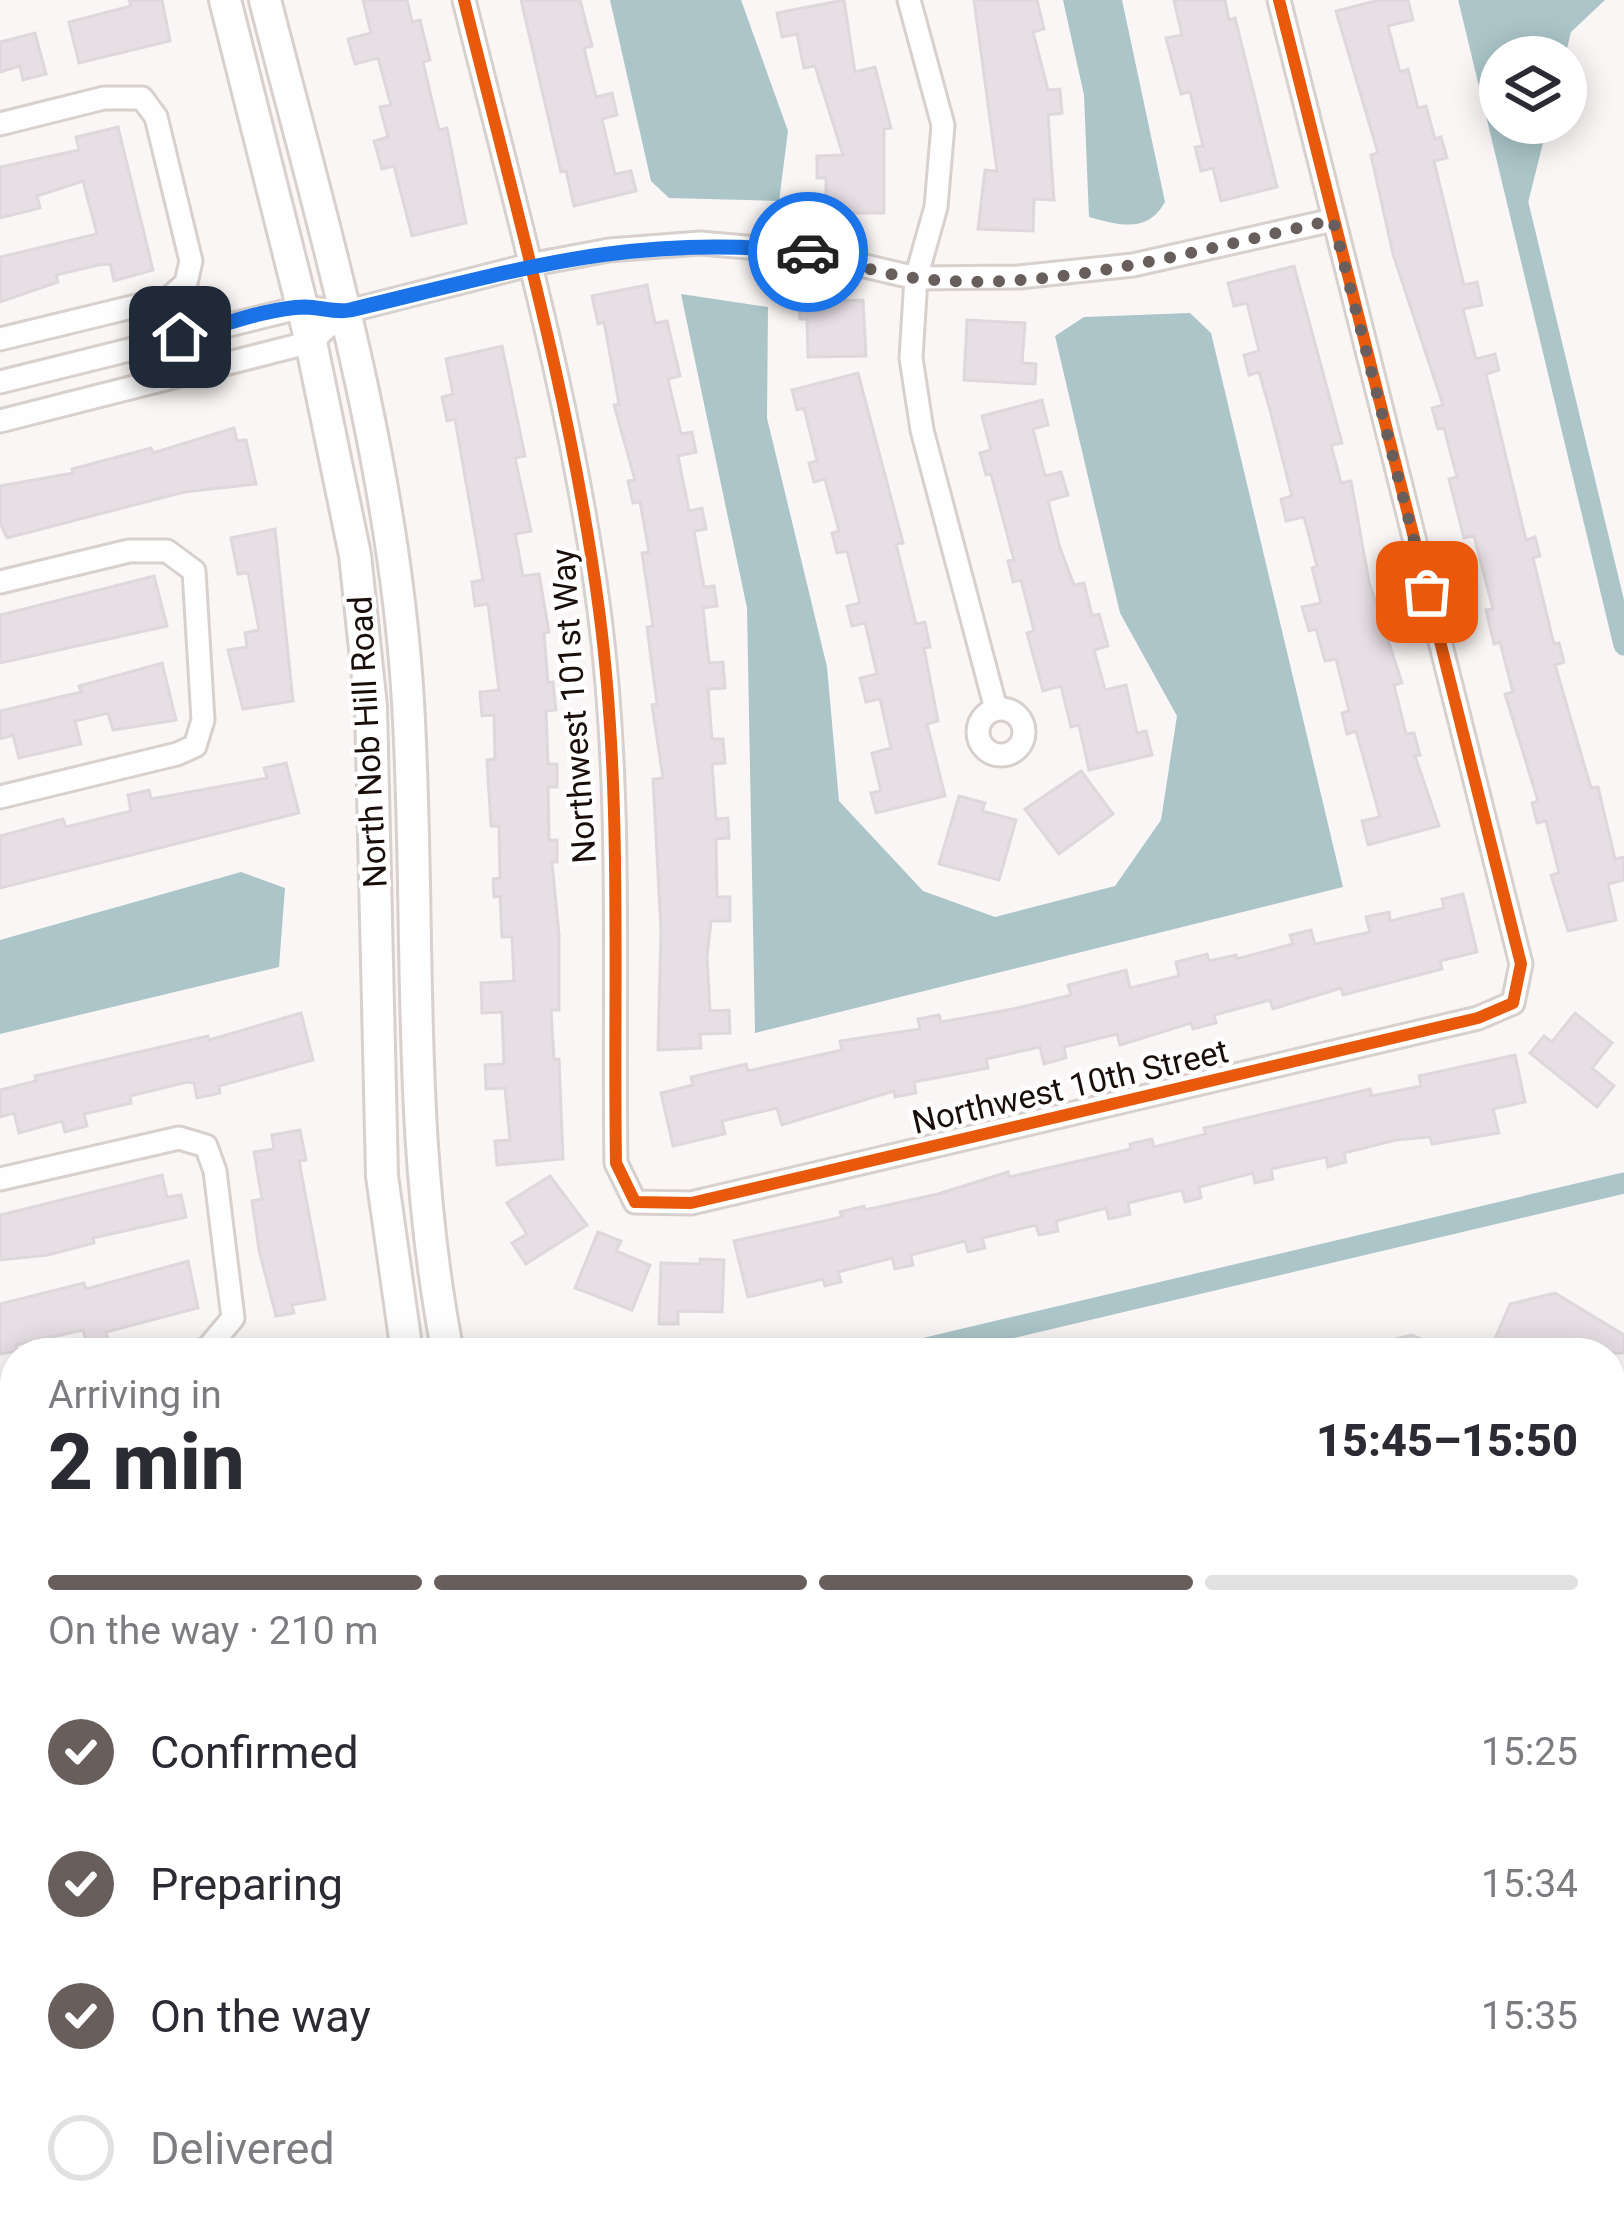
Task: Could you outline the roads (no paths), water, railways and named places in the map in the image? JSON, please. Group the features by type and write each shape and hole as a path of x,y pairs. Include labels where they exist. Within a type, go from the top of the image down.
{"main road":[{"name":"North Nob Hill Road","path":"225,0 311,342 355,555 371,706 382,1175 405,1338"},
{"name":"North Nob Hill Road","path":"265,0 344,312 385,510 408,700 415,1070 422,1171 446,1338"}],"street":[{"name":"Northwest 101st Way","path":"464,0 578,460 600,617 611,803 616,1163 635,1202"},
{"path":"910,0 943,125 936,207 916,278 911,358 922,430 996,710"},
{"path":"0,382 302,307 344,312 529,265 700,243 806,252 916,278 1019,278 1133,265 1333,220 1280,0"},
{"path":"0,124 104,98 142,98 156,117 191,261 186,283 169,298 0,339"},
{"name":"Northwest 10th Street","path":"635,1202 691,1203 1478,1018 1513,1003 1521,964 1333,220"},
{"path":"0,421 311,342 344,312"},
{"path":"0,582 129,551 167,550 194,571 203,720 195,746 0,797"},
{"path":"0,1179 179,1138 206,1146 215,1171 233,1318 220,1338"}],"water":[{"path":"610,0 741,0 788,131 779,201 669,198 651,181"},
{"path":"1063,0 1122,0 1165,202 1141,223 1089,217 1084,95"},
{"path":"1469,0 1605,0 1570,36 1479,36 1479,41"},
{"path":"1504,144 1543,144 1523,223"},
{"path":"681,294 768,307 767,418 827,667 839,801 923,891 995,917 1115,886 1161,820 1177,716 1120,613 1055,336 1084,317 1190,313 1211,333 1343,887 755,1033 747,608"},
{"path":"241,872 285,888 279,967 0,1034 0,940"}],"waterway":[{"path":"1469,0 1624,645"},
{"path":"968,1338 1624,1183"}]}
